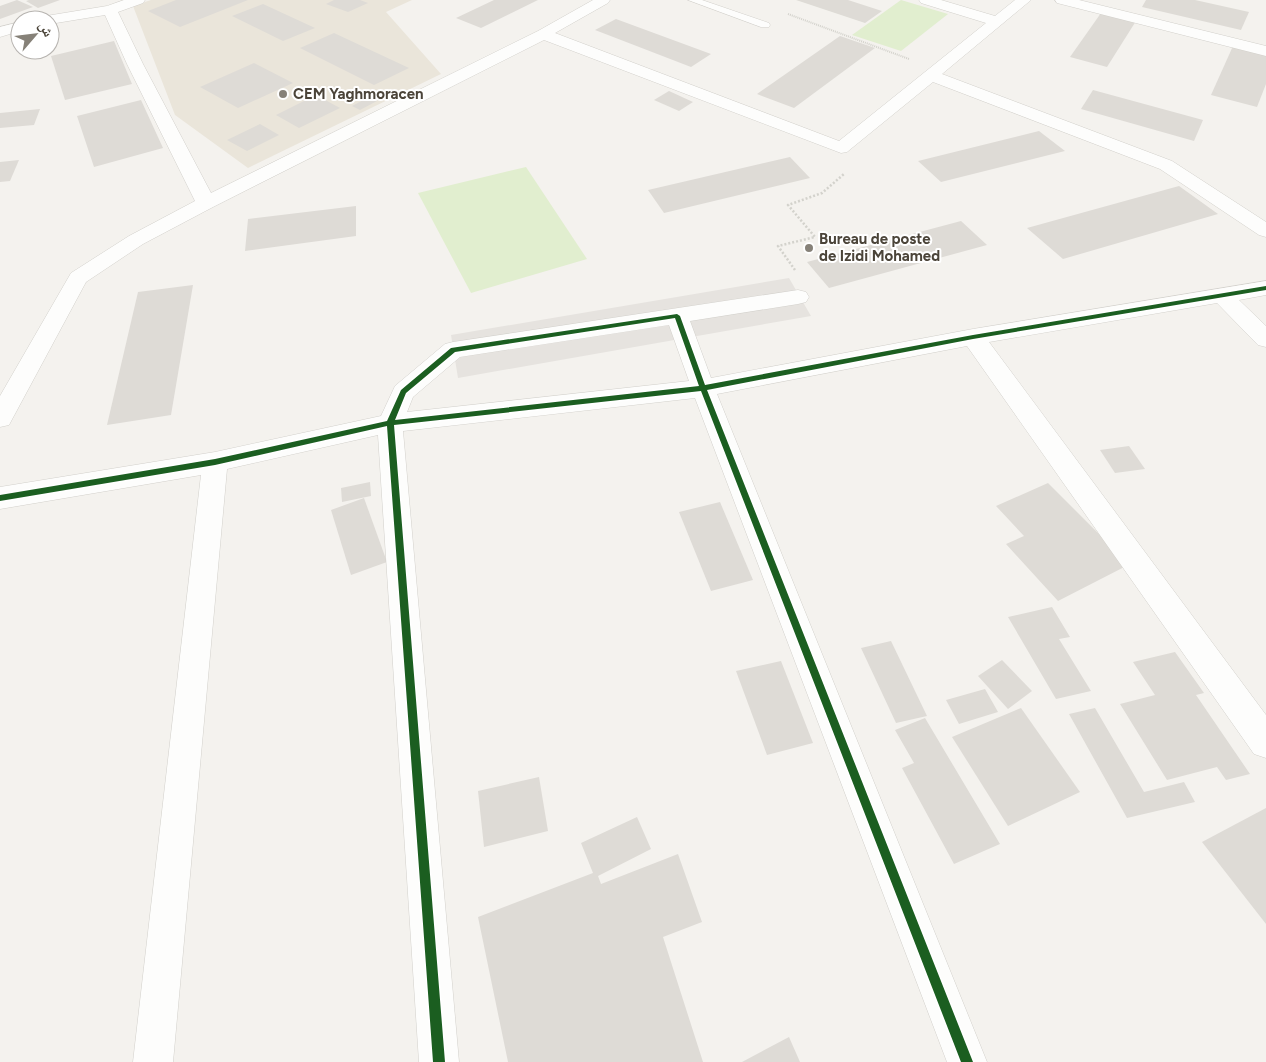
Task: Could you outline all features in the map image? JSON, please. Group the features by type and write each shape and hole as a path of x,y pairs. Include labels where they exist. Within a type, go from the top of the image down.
{"street":[{"path":"60,18 110,10 138,0"},
{"path":"0,418 78,278 136,240 206,202 543,34 603,0"},
{"path":"926,0 998,22"},
{"path":"543,34 841,148 1024,0"},
{"path":"1062,0 1266,51"},
{"path":"110,10 135,64 206,202"},
{"path":"934,72 1166,164 1266,231"},
{"path":"0,498 215,462 390,423 703,388 973,337 1223,297 1266,288"},
{"path":"439,1062 390,423 403,392 454,350 798,297"},
{"path":"1223,297 1266,338"},
{"path":"677,316 703,388 966,1062"},
{"path":"973,337 1266,742"},
{"path":"153,1062 215,462"}],"lane":[{"path":"693,0 765,25"}],"path":[{"path":"765,25 788,14 934,72"},
{"path":"798,297 809,289 778,246 815,237 788,204 822,193 858,162 841,148"}],"shaded area":[{"name":"CEM Yaghmoracen","path":"151,0 412,0 386,12 441,74 248,168 175,115 133,6"},
{"path":"789,278 811,316 458,378 451,335"}],"green space":[{"path":"901,0 948,14 901,51 852,35"},
{"path":"526,167 587,259 471,293 418,193"}],"building":[{"path":"17,0 33,7 25,10 10,10 10,15 0,19 0,6"},
{"path":"60,0 38,8 26,1"},
{"path":"176,0 248,0 180,27 148,11"},
{"path":"334,0 360,0 368,3 348,12 326,4"},
{"path":"494,0 538,0 481,28 456,18"},
{"path":"796,0 848,0 882,11 865,23"},
{"path":"1146,0 1195,0 1249,12 1241,30 1142,7"},
{"path":"263,4 315,28 283,41 232,16"},
{"path":"1101,13 1136,21 1107,67 1070,57"},
{"path":"616,19 711,54 691,67 595,30"},
{"path":"334,33 409,68 374,85 300,48"},
{"path":"840,36 875,48 794,108 757,94"},
{"path":"114,41 132,84 65,100 52,60 60,60 60,54"},
{"path":"1233,46 1266,54 1266,84 1257,107 1211,95"},
{"path":"254,63 293,83 238,108 200,87"},
{"path":"1093,90 1203,120 1194,141 1081,109"},
{"path":"669,91 693,102 679,111 654,100"},
{"path":"316,95 340,108 299,128 276,115"},
{"path":"369,97 377,101 360,110 352,106"},
{"path":"141,100 163,148 94,167 77,116"},
{"path":"40,109 34,125 0,128 0,113"},
{"path":"260,124 279,135 247,151 227,140"},
{"path":"1039,131 1065,151 941,182 918,161"},
{"path":"790,157 810,178 664,213 648,190"},
{"path":"19,160 10,181 0,182 0,162"},
{"path":"1179,186 1218,214 1063,259 1027,228"},
{"path":"356,206 356,236 245,251 248,219"},
{"path":"961,221 987,245 829,288 807,262"},
{"path":"193,285 171,415 107,425 138,292"},
{"path":"1129,446 1145,469 1115,473 1100,450"},
{"path":"370,482 371,496 342,502 341,488"},
{"path":"1048,483 1103,538 1134,562 1058,601 1006,544 1024,536 996,506"},
{"path":"364,498 387,562 351,575 331,510"},
{"path":"720,502 753,580 711,591 679,512"},
{"path":"1052,607 1070,637 1059,639 1091,691 1056,699 1008,617"},
{"path":"891,641 927,716 896,723 861,648"},
{"path":"1175,652 1204,693 1196,695 1250,774 1226,780 1217,767 1167,780 1120,704 1155,695 1133,662"},
{"path":"1002,660 1032,691 1008,709 978,676"},
{"path":"781,661 813,743 767,755 736,671"},
{"path":"985,689 998,712 959,724 946,700"},
{"path":"1021,708 1080,792 1008,826 952,737"},
{"path":"1095,708 1144,792 1184,782 1195,802 1127,818 1069,714"},
{"path":"925,718 1000,844 954,864 902,768 914,763 895,730"},
{"path":"539,777 548,831 484,847 478,791"},
{"path":"1266,808 1266,924 1202,842"},
{"path":"637,817 651,849 598,876 601,884 678,854 702,922 663,937 703,1062 508,1062 478,917 593,873 581,843"},
{"path":"789,1037 800,1062 742,1062"}],"cycle path":[{"path":"0,498 215,462 390,423 703,388 973,337 1266,288"},
{"path":"439,1062 390,423 403,392 453,350 677,316 703,388 967,1062"}],"place":[{"name":"CEM Yaghmoracen","path":"283,94"},
{"name":"Bureau de poste de Izidi Mohamed","path":"809,248"}]}
